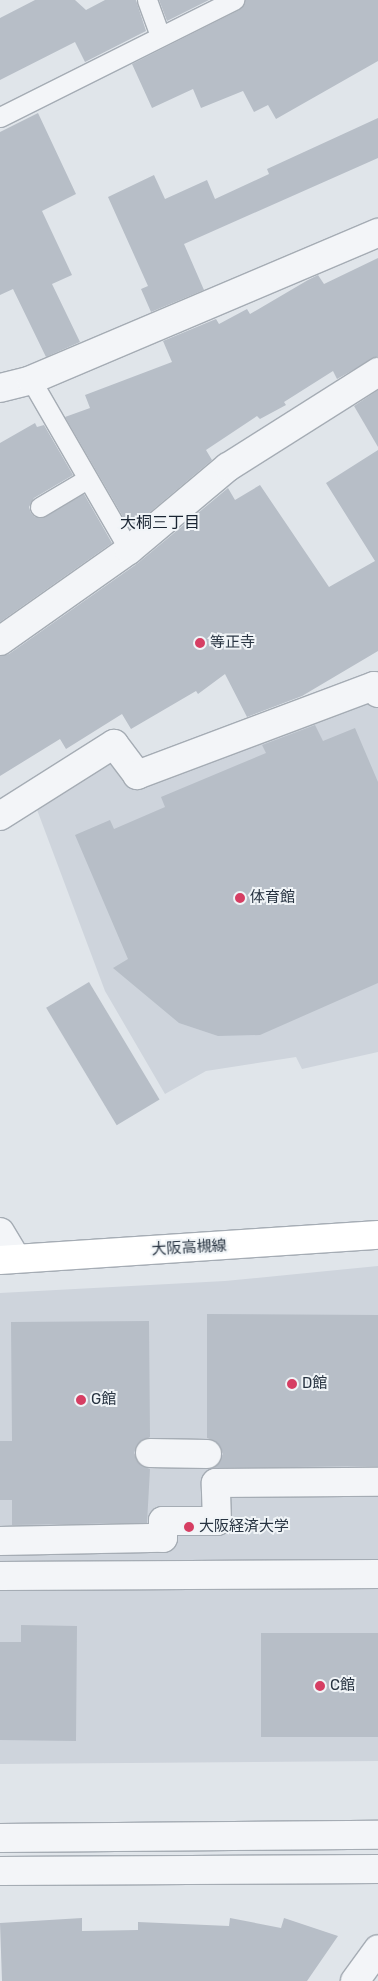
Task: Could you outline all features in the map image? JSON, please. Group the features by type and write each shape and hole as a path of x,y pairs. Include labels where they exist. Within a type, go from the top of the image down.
{"main road":[{"name":"大阪高槻線","path":"8,1259 378,1235"}],"street":[{"path":"0,388 31,380 378,233"},
{"path":"0,641 129,550 228,467 378,372"},
{"path":"0,816 114,744 137,775 374,686 378,693"},
{"path":"0,1232 8,1259"},
{"path":"150,1453 205,1454 202,1483 378,1482"},
{"path":"0,1541 80,1535 163,1538 163,1521 217,1521 216,1483"},
{"path":"0,1576 378,1574"},
{"path":"0,1838 378,1835"},
{"path":"0,1871 378,1870"},
{"path":"355,1981 378,1949"}],"lane":[{"path":"147,0 160,36"},
{"path":"0,117 234,0"},
{"path":"31,380 129,550"},
{"path":"40,507 87,479"}],"shaded area":[{"name":"体育館","path":"356,697 378,705 378,1052 302,1069 296,1057 206,1071 165,1094 105,991 36,807 113,757 135,787"},
{"name":"大阪経済大学","path":"378,1266 378,1761 0,1764 0,1293 225,1281"}],"building":[{"path":"35,0 75,0 86,10 105,0 136,0 146,31 85,62 75,42 0,80 0,18"},
{"path":"159,0 209,0 167,21"},
{"path":"245,0 378,0 378,61 276,119 268,105 254,112 243,91 201,108 193,89 152,108 132,64 239,10"},
{"path":"38,113 76,194 42,211 72,275 52,284 80,342 46,357 13,289 0,295 0,132"},
{"path":"378,118 378,158 184,244 204,290 151,312 141,289 148,286 108,197 154,175 165,199 207,180 215,199 269,174 267,169"},
{"path":"378,258 378,356 337,379 333,371 284,402 286,405 260,419 257,416 206,450 212,460 130,529 65,417 90,408 85,395 172,362 163,341 216,319 219,324 247,309 250,314 318,275 324,284"},
{"path":"378,390 378,447 354,406"},
{"path":"35,423 37,427 44,425 73,475 34,498 29,507 31,513 35,517 45,517 84,494 112,543 0,622 0,443"},
{"path":"378,450 378,651 302,696 247,717 225,674 198,694 196,691 131,729 122,714 66,749 60,739 0,776 0,656 9,654 138,563 228,488 235,500 260,485 329,587 375,561 326,483"},
{"name":"体育館","path":"315,725 323,741 355,728 378,782 378,983 260,1035 218,1036 179,1023 113,968 128,959 75,835 110,820 114,829 165,807 161,797 266,753 262,745"},
{"path":"89,982 160,1099 117,1125 46,1008"},
{"name":"D館","path":"207,1314 378,1315 378,1466 214,1468 223,1454 215,1441 207,1438"},
{"name":"G館","path":"149,1321 150,1437 137,1445 134,1453 142,1466 150,1469 147,1523 12,1525 12,1500 0,1500 0,1441 12,1441 11,1322"},
{"path":"21,1625 77,1626 76,1741 0,1740 0,1642 21,1642"},
{"name":"C館","path":"261,1633 378,1633 378,1737 261,1737"},
{"path":"82,1918 82,1931 138,1930 138,1922 229,1926 230,1918 281,1928 284,1918 338,1936 307,1981 2,1981 0,1923"}],"place":[{"name":"等正寺","path":"200,643"},
{"name":"体育館","path":"240,898"},
{"name":"D館","path":"292,1384"},
{"name":"G館","path":"81,1400"},
{"name":"大阪経済大学","path":"189,1527"},
{"name":"C館","path":"320,1686"}],"district":[{"name":"大桐三丁目","path":"160,523"}]}
